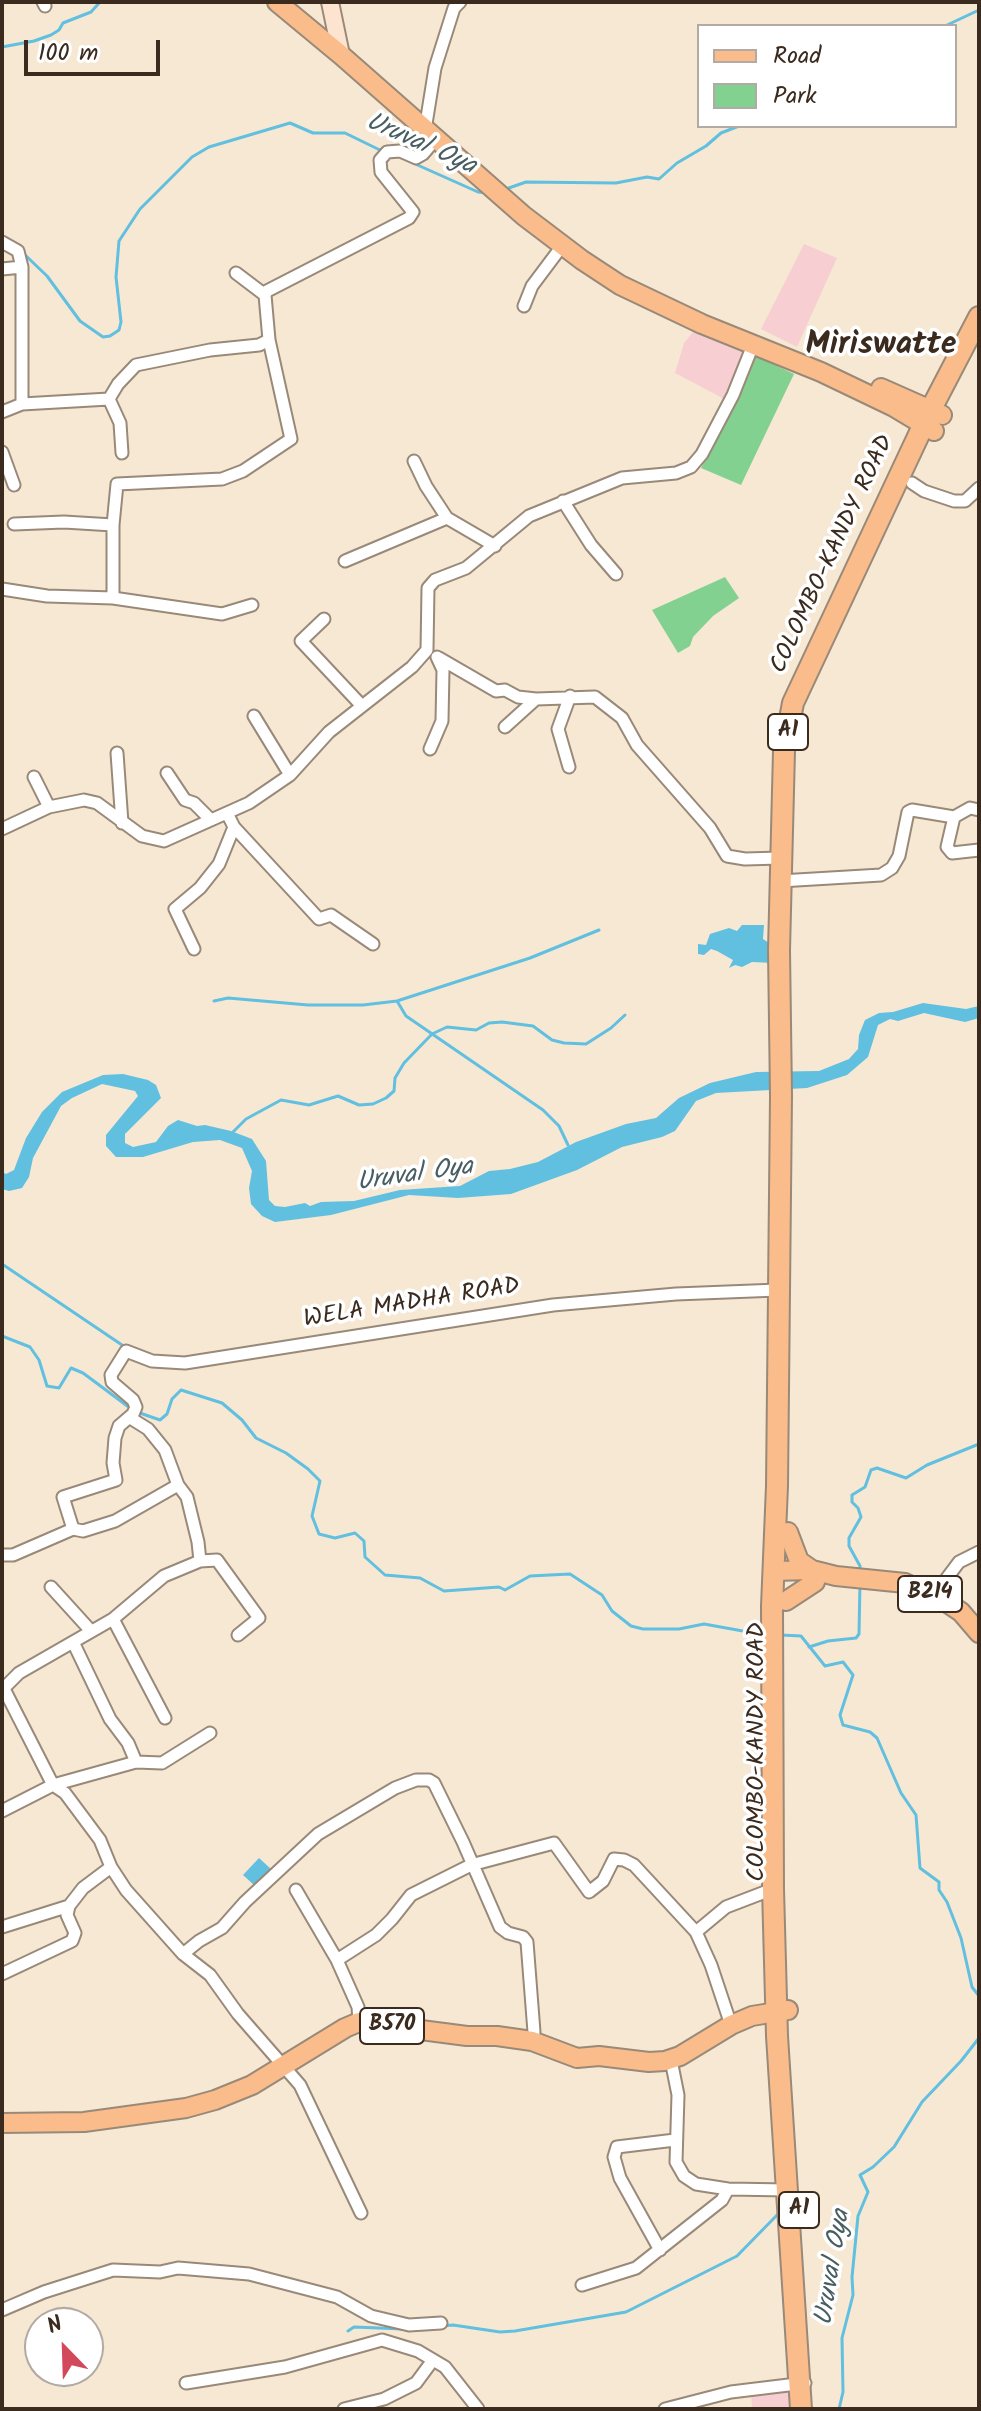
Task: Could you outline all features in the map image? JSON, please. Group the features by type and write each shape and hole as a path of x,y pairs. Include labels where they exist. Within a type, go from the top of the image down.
{"highway":[{"name":"COLOMBO-KANDY ROAD","path":"780,1575 788,1532 783,1235 787,1096 786,881 795,752 801,717 814,683 933,421 974,341"},
{"name":"COLOMBO-KANDY ROAD","path":"786,881 780,858 784,751 793,703 912,483 933,421"},
{"name":"COLOMBO-KANDY ROAD","path":"783,1235 778,1290 776,1532 781,1610 773,1889 804,2383 801,2409"},
{"name":"COLOMBO-KANDY ROAD","path":"778,1671 782,1788 782,2011 788,2190 804,2383 812,2409"}],"main road":[{"path":"277,2 562,246 620,285 702,324 933,421"},
{"path":"781,1610 814,1576 799,1561 788,1532"},
{"name":"B214","path":"780,1575 905,1583 943,1600 978,1629"},
{"name":"B570","path":"2,2123 84,2122 186,2108 252,2085 359,2022 532,2041 577,2058 599,2056 649,2062 671,2060 690,2052 731,2025 752,2016 782,2011"}],"street":[{"path":"330,2 341,55"},
{"path":"113,598 113,525 117,484 222,479 243,471 291,439 269,340 265,295 267,291 409,218 413,212 381,172 380,160 387,152 400,151 416,158 423,154 430,135 435,68 454,8 460,2"},
{"path":"2,242 18,251 22,267 22,404"},
{"path":"524,306 532,286 562,246"},
{"path":"2,269 22,267"},
{"path":"236,273 265,295"},
{"path":"109,399 136,365 210,350 259,345 269,340"},
{"path":"2,829 49,807 84,800 97,803 142,836 164,841 249,803 290,775 329,732 412,667 427,650 428,588 435,580 466,568 529,516 622,478 676,473 691,467 702,454 733,395 753,345"},
{"path":"2,412 22,404 109,399"},
{"path":"109,399 120,423 122,453"},
{"path":"2,452 14,485"},
{"path":"414,461 447,518 495,546"},
{"path":"912,483 924,491 954,501 965,501 979,488"},
{"path":"563,501 591,545 616,574"},
{"path":"345,561 447,518"},
{"path":"14,524 64,522 113,525"},
{"path":"2,589 47,596 113,598 222,614 252,605"},
{"path":"324,619 301,641 362,706"},
{"path":"427,650 496,691 505,690 518,697 536,699 595,697 622,718 637,745 710,828 727,856 780,858"},
{"path":"430,749 442,721 443,670 439,658"},
{"path":"569,767 558,729 570,696"},
{"path":"505,727 536,699"},
{"path":"254,716 290,775"},
{"path":"117,753 122,823"},
{"path":"167,773 185,800 194,803 211,820"},
{"path":"34,777 49,807"},
{"path":"786,881 881,875 892,868 899,856 908,812 912,810 954,817 970,808 979,810"},
{"path":"227,813 234,827 319,919 331,915 373,944"},
{"path":"954,817 947,847 952,853 979,850"},
{"path":"194,949 175,909 200,888 219,864 234,827"},
{"name":"WELA MADHA ROAD","path":"134,1410 133,1400 112,1382 111,1375 126,1351 152,1361 185,1363 553,1305 676,1294 778,1290"},
{"path":"134,1410 132,1419 148,1429 165,1450 178,1485 187,1497 200,1561"},
{"path":"73,1529 63,1497 116,1480 113,1463 115,1438 119,1426 134,1410"},
{"path":"2,1555 13,1555 73,1529 83,1531 115,1521 178,1485"},
{"path":"943,1600 947,1578 959,1562 979,1552"},
{"path":"238,1635 259,1618 217,1560 200,1561 164,1576 113,1619 19,1673 3,1687 53,1785 65,1793 100,1840 111,1867 126,1890 183,1954 210,1975 238,2014 300,2085 361,2213"},
{"path":"51,1587 91,1631"},
{"path":"113,1619 165,1718"},
{"path":"73,1642 110,1719 128,1743 136,1762"},
{"path":"2,1811 53,1785 136,1762 162,1763 210,1733"},
{"path":"183,1954 222,1928 245,1902 318,1834 395,1788 416,1780 429,1780 434,1783 463,1842 500,1927 523,1937 527,1942 534,2032 532,2041"},
{"path":"337,1960 376,1935 411,1895 471,1865 554,1843 589,1892 603,1881 614,1859 634,1865 696,1932 711,1965 731,2025"},
{"path":"2,1974 72,1941 75,1933 67,1915 69,1906 83,1888 111,1867"},
{"path":"696,1932 726,1907 773,1889"},
{"path":"296,1890 337,1960 358,2007 359,2022"},
{"path":"2,1927 69,1906"},
{"path":"671,2060 678,2095 676,2162 684,2176 696,2184 728,2189 788,2190"},
{"path":"660,2250 620,2178 614,2157 617,2147 675,2140"},
{"path":"582,2285 636,2268 722,2200 728,2189"},
{"path":"2,2310 44,2292 113,2270 160,2272 178,2268 249,2274 337,2297 371,2316 409,2325 441,2323"},
{"path":"186,2383 285,2367 382,2340 418,2351 445,2367 478,2409"},
{"path":"344,2409 384,2399 416,2383 433,2360"},
{"path":"665,2409 731,2392 804,2383"}],"shaded area":[{"path":"804,244 837,258 797,347 761,329"},
{"path":"698,326 746,346 726,400 675,373 684,343"},
{"path":"794,2389 796,2409 752,2409 751,2392"}],"green space":[{"path":"754,355 794,374 741,485 701,468 733,410"},
{"path":"725,577 739,598 713,616 693,637 690,646 678,653 652,610"}],"water":[{"path":"742,925 764,925 763,939 775,947 774,963 752,962 729,968 733,960 717,951 711,949 704,955 698,954 698,944 706,945 710,934 729,928 737,931"},
{"path":"923,1003 966,1009 979,1006 979,1018 965,1022 924,1013 898,1021 890,1019 878,1025 868,1057 847,1075 807,1088 716,1093 696,1101 675,1131 622,1147 577,1170 511,1194 458,1198 409,1195 331,1215 275,1222 262,1216 251,1204 249,1188 252,1171 242,1148 220,1140 193,1142 143,1157 116,1157 106,1146 106,1135 138,1096 135,1091 102,1084 61,1106 33,1158 29,1177 22,1188 2,1189 2,1172 6,1174 14,1170 26,1138 42,1112 62,1092 103,1075 123,1074 148,1080 156,1085 161,1098 125,1134 125,1143 133,1147 156,1142 168,1126 178,1120 231,1131 252,1139 266,1161 269,1200 275,1206 305,1203 310,1206 321,1202 354,1201 400,1190 460,1186 489,1171 538,1162 576,1142 626,1124 656,1118 679,1098 710,1083 756,1072 819,1071 849,1059 858,1049 865,1020 879,1013"},
{"path":"259,1858 271,1869 255,1886 243,1875"}],"waterway":[{"path":"2,47 51,35 63,23 91,12 100,2"},
{"name":"Uruval Oya","path":"949,24 979,10"},
{"name":"Uruval Oya","path":"23,253 47,276 80,321 103,337 110,336 119,330 121,322 116,277 119,241 140,209 192,157 209,147 290,123 313,133 345,133 384,152"},
{"name":"Uruval Oya","path":"506,189 526,182 616,183 647,177 659,179 721,133 734,128"},
{"name":"Uruval Oya","path":"413,163 478,192 487,193"},
{"path":"214,1001 228,998 308,1005 363,1005 397,1001 530,958 599,930"},
{"path":"397,1001 406,1016 543,1110 559,1126 568,1145"},
{"path":"233,1132 246,1119 281,1100 309,1105 338,1096 359,1105 373,1104 386,1098 394,1091 395,1078 404,1063 432,1034 447,1027 476,1030 489,1023 502,1022 533,1026 552,1040 586,1044 625,1015"},
{"path":"2,1264 125,1347"},
{"path":"336,1334 558,1299"},
{"name":"Uruval Oya","path":"2,1336 30,1347 39,1360 47,1386 59,1388 71,1368 83,1373 130,1408"},
{"name":"Uruval Oya","path":"137,1412 160,1420 181,1390 222,1403 242,1420 256,1438 286,1453 320,1481 312,1516 319,1534 335,1538 355,1533 364,1541 365,1557 385,1575 420,1578 444,1591 499,1587 505,1590 530,1576 570,1574 602,1595 612,1611 631,1626 679,1629 704,1624 765,1635"},
{"path":"860,1572 849,1546 849,1538 861,1517 852,1502 852,1495 865,1487 871,1470 877,1468 906,1478 927,1465 979,1444"},
{"path":"809,1647 856,1638 859,1634 860,1583"},
{"name":"Uruval Oya","path":"781,1635 801,1636 825,1666 843,1662 853,1675 840,1715 843,1725 870,1732 877,1738 901,1793 916,1815 920,1868 939,1882 939,1890 961,1938 972,1987 979,1996"},
{"name":"Uruval Oya","path":"839,2409 843,2392 842,2338 853,2295 858,2216 868,2192 860,2175 894,2147 922,2102 979,2038"},
{"path":"442,2326 515,2331 626,2312 737,2256 780,2212"},
{"path":"348,2331 354,2327 403,2329"}],"district":[{"name":"Miriswatte","path":"881,348"}]}
